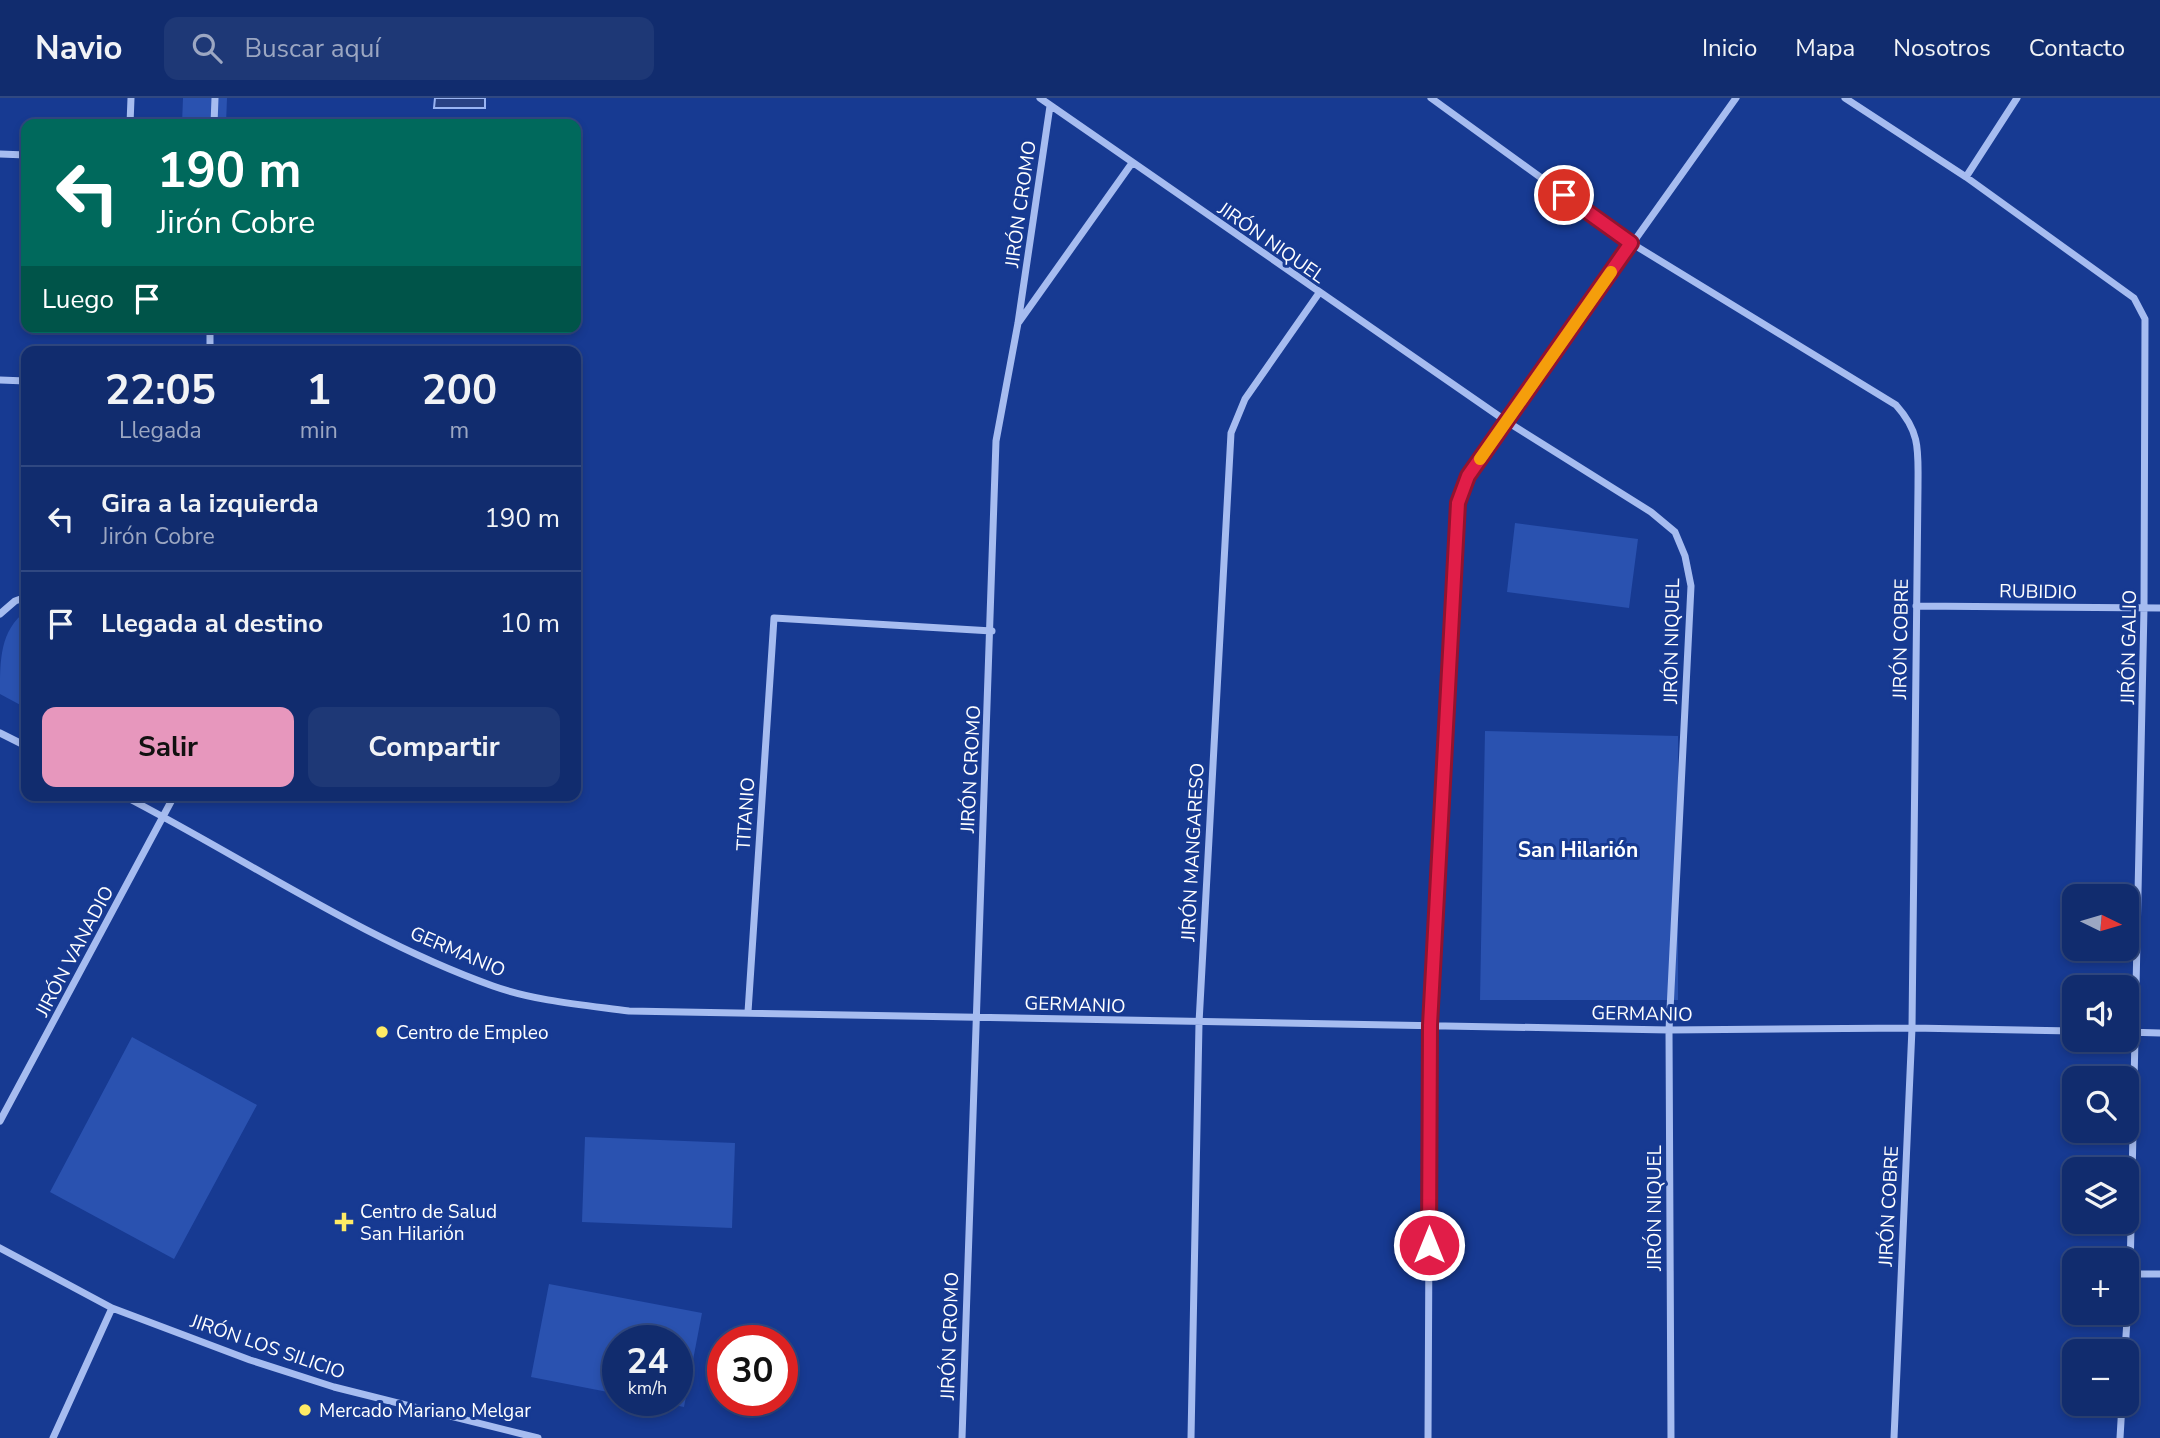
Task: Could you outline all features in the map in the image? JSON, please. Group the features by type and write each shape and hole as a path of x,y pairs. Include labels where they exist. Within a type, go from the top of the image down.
{"street":[{"path":"130,119 131,98"},
{"path":"214,119 215,98"},
{"name":"JIRÓN NIQUEL","path":"1040,98 1506,421 1651,512 1675,532 1685,556 1692,586 1669,1030 1671,1438"},
{"name":"JIRÓN COBRE","path":"1431,98 1631,243 1896,405 1912,424 1918,452 1912,1028 1894,1438"},
{"path":"1428,1438 1430,1025 1458,503 1468,476 1736,98"},
{"name":"JIRÓN GALIO","path":"1845,98 1966,177 2134,298 2145,319 2144,608 2137,975"},
{"path":"1966,177 2018,98"},
{"name":"JIRÓN CROMO","path":"961,1438 975,1017 992,631 996,441 1018,323 1049,106"},
{"path":"0,154 21,155"},
{"path":"1018,323 1132,163"},
{"name":"JIRÓN MANGARESO","path":"1191,1438 1199,1023 1231,433 1245,399 1319,293"},
{"path":"0,380 21,381"},
{"path":"0,614 21,599"},
{"name":"RUBIDIO","path":"1916,606 2160,608"},
{"name":"TITANIO","path":"748,1012 774,618 992,631"},
{"path":"0,733 21,744"},
{"name":"GERMANIO","path":"134,801 350,919 432,960 495,986 563,1002 629,1011 1669,1030 1912,1028 2062,1031"},
{"name":"JIRÓN VANADIO","path":"0,1121 172,801"},
{"path":"2139,1032 2160,1033"},
{"name":"JIRÓN GALIO","path":"2131,1248 2136,1052"},
{"name":"JIRÓN LOS SILICIO","path":"0,1248 112,1308 334,1387 538,1438"},
{"path":"2139,1273 2160,1274"},
{"path":"53,1438 112,1308"},
{"path":"2120,1438 2121,1416"}],"shaded area":[{"path":"183,98 227,98 226,119 182,119"},
{"path":"435,98 485,98 485,108 434,108"},
{"path":"1515,523 1638,539 1629,608 1507,592"},
{"path":"21,615 21,705 0,694 3,647"},
{"path":"1485,731 1678,736 1678,1000 1480,1000"},
{"path":"132,1037 257,1105 174,1259 50,1192"},
{"path":"585,1137 735,1143 732,1228 582,1222"},
{"path":"549,1284 702,1313 693,1360 693,1325 602,1325 602,1391 531,1377"}],"slow traffic":[{"path":"1480,459 1611,272"}],"place":[{"name":"Centro de Empleo","path":"382,1032"},
{"name":"Centro de Salud San Hilarión","path":"344,1222"},
{"name":"Mercado Mariano Melgar","path":"305,1410"}],"district":[{"name":"San Hilarión","path":"1578,850"}],"route":[{"path":"1429,1245 1430,1025 1458,503 1468,476 1631,243 1564,195"}]}
